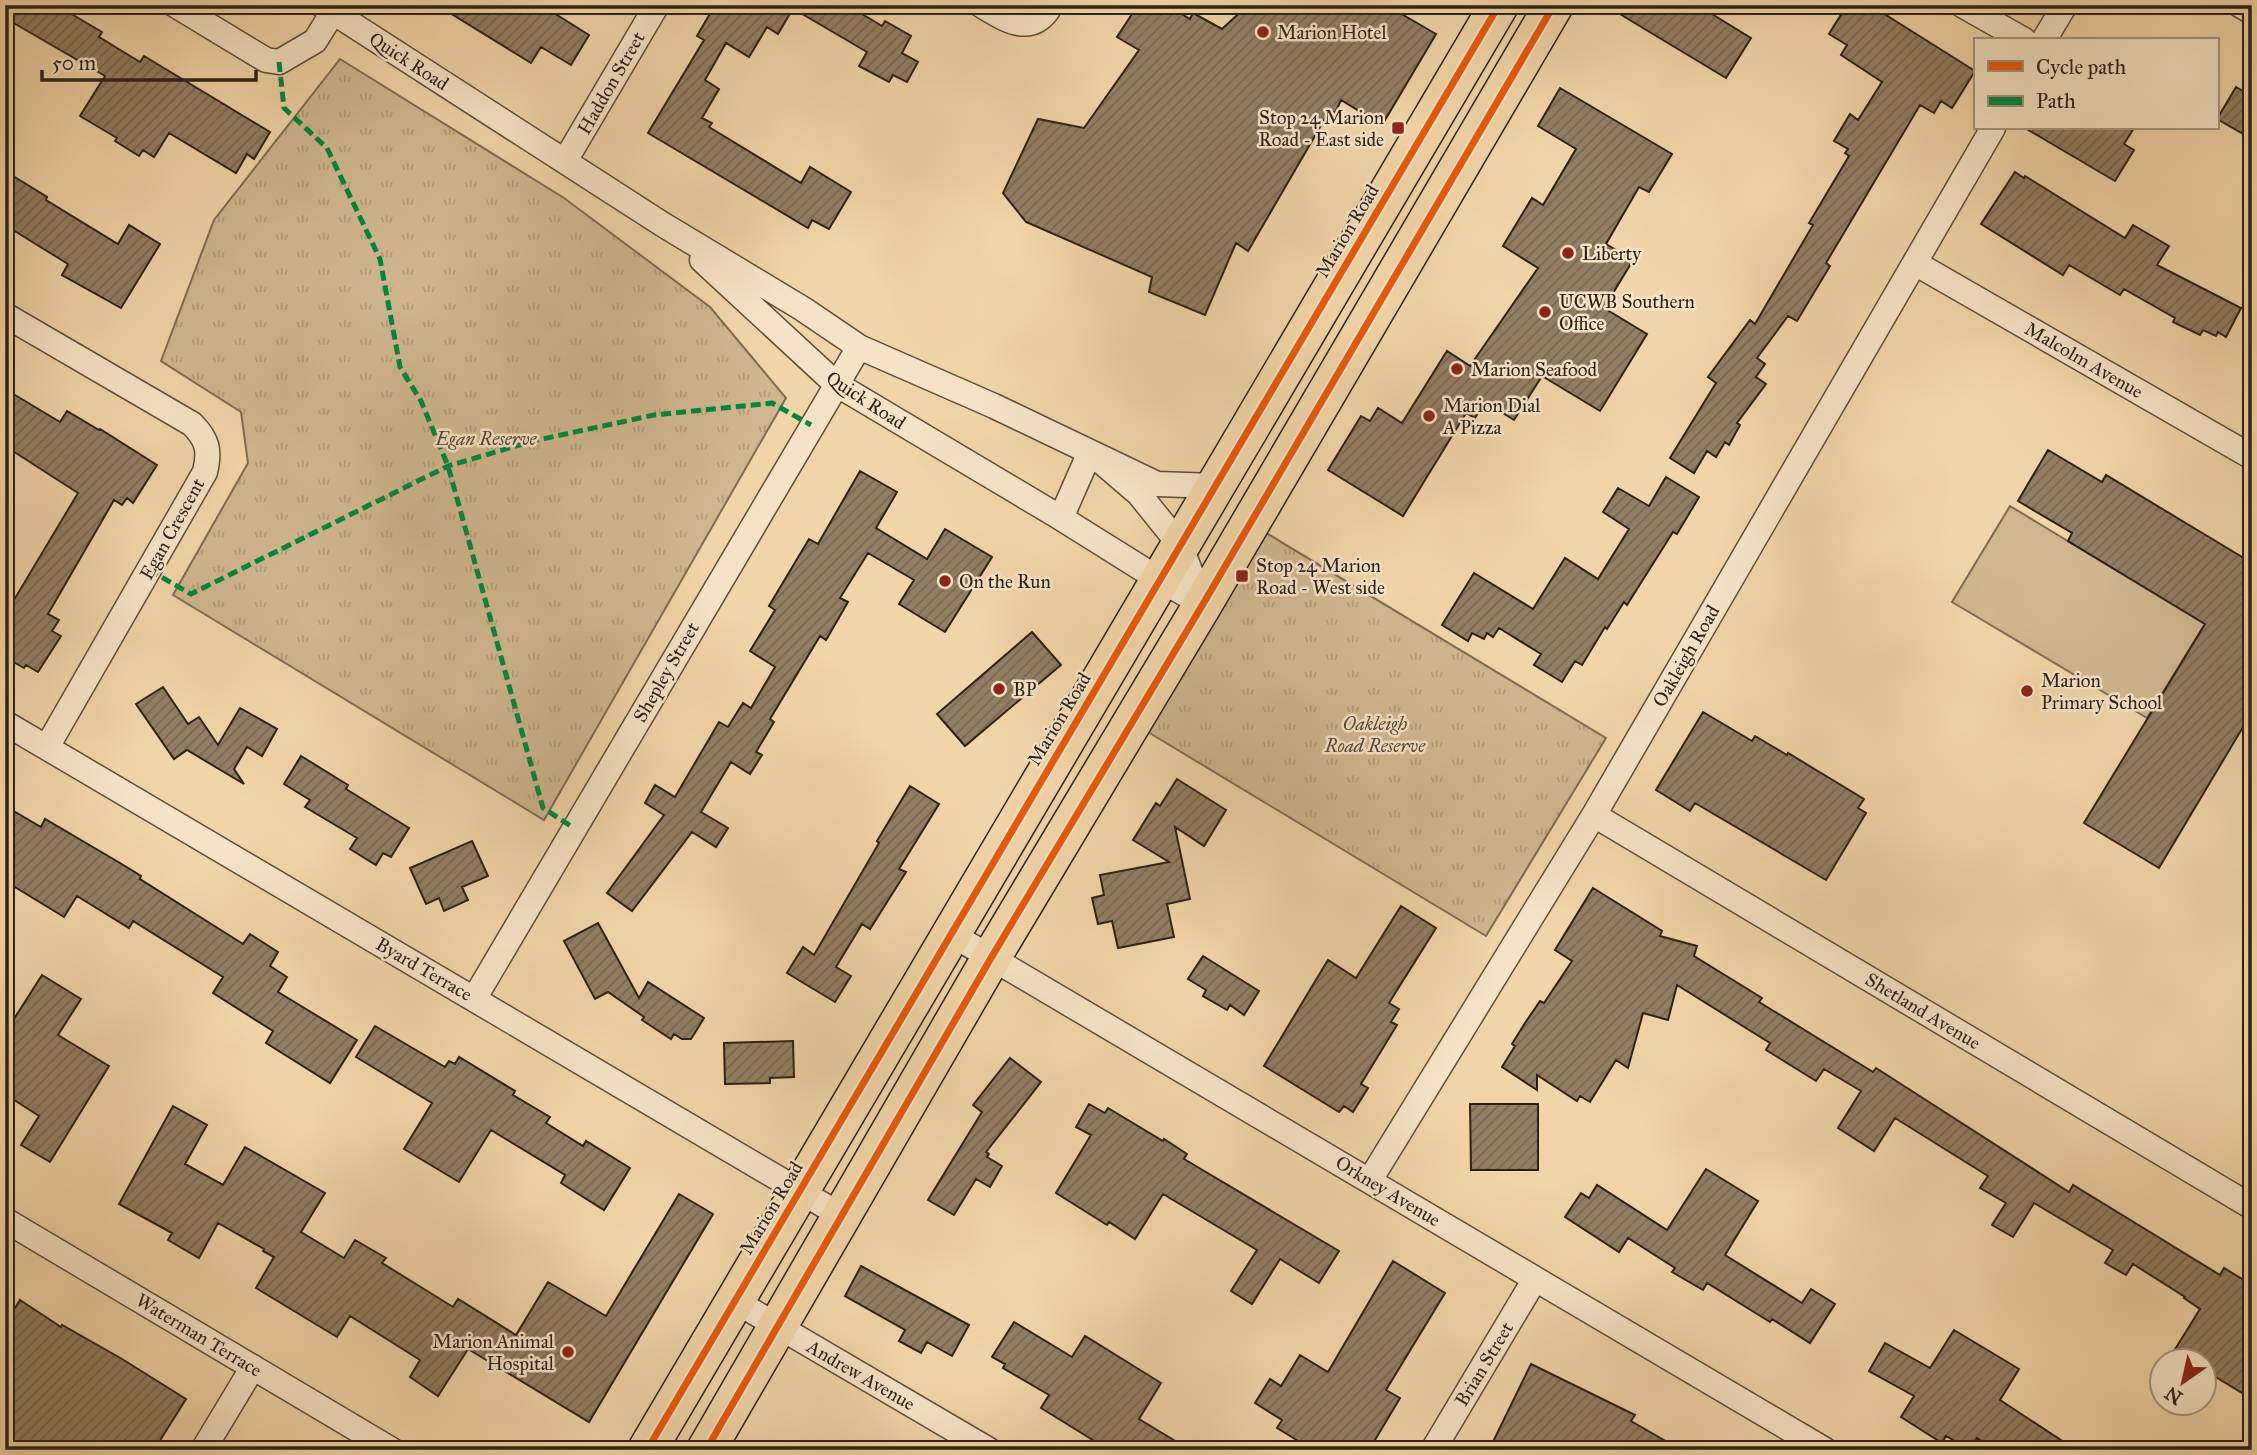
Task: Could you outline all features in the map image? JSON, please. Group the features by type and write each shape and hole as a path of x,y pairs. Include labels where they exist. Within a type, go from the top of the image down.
{"main road":[{"name":"Marion Road","path":"647,1450 1499,5"},
{"path":"706,1450 991,958 1203,604 1554,5"}],"street":[{"name":"Quick Road","path":"175,5 266,60 279,62 316,41 327,9 859,347 994,406 1157,484 1215,486"},
{"name":"Haddon Street","path":"565,161 657,5"},
{"path":"981,5 1009,22 1029,24 1046,13 1051,5"},
{"path":"1962,5 2020,38"},
{"path":"2045,38 2065,5"},
{"path":"2240,5 2252,12"},
{"name":"Oakleigh Road","path":"1370,1180 1594,815 1992,130"},
{"name":"Quick Road","path":"662,224 836,384 1203,604"},
{"name":"Malcolm Avenue","path":"1916,263 2252,457"},
{"name":"Egan Crescent","path":"5,315 192,424 208,445 205,472 47,747"},
{"name":"Shepley Street","path":"474,999 859,347"},
{"name":"Quick Road","path":"1090,452 1139,494 1180,545 1203,604"},
{"path":"1061,518 1090,452"},
{"name":"Byard Terrace","path":"5,723 842,1216"},
{"name":"Shetland Avenue","path":"1594,815 2252,1207"},
{"name":"Orkney Avenue","path":"951,934 1825,1450"},
{"name":"Waterman Terrace","path":"5,1220 392,1450"},
{"name":"Brian Street","path":"1433,1450 1535,1279"},
{"name":"Andrew Avenue","path":"734,1301 989,1450"},
{"path":"204,1450 253,1367"}],"green space":[{"name":"Egan Reserve","path":"340,59 564,198 710,307 786,398 544,820 173,595 248,463 241,412 161,361 214,220"},
{"path":"2010,506 2205,624 2147,718 1952,602"},
{"name":"Oakleigh Road Reserve","path":"1263,531 1606,738 1486,936 1143,729"}],"building":[{"path":"5,5 56,5 102,32 99,37 140,62 144,56 270,132 254,159 247,154 236,173 169,133 154,157 143,150 139,156 115,141 117,138 80,116 105,76 5,18"},
{"path":"437,5 541,5 589,35 571,65 541,47 531,63"},
{"path":"715,5 780,5 778,8 789,15 778,34 767,27 749,57 726,43 705,80 719,89 702,118 712,123 709,127 801,183 810,167 851,192 829,229 812,220 808,228 648,133 704,40 697,36"},
{"path":"787,5 847,5 882,26 885,21 911,36 902,53 918,62 907,82 893,75 889,82 859,66 867,52"},
{"path":"1138,5 1167,5 1190,19 1193,13 1222,29 1248,5 1386,5 1436,34 1382,125 1341,100 1335,113 1330,110 1248,251 1236,243 1205,315 1149,292 1152,277 1026,222 1003,193 1038,119 1084,128 1139,50 1117,37"},
{"path":"1605,5 1697,5 1751,38 1726,78"},
{"path":"1847,5 1870,5 1974,73 1952,108 1941,101 1934,113 1920,105 1826,263 1830,266 1797,321 1788,316 1757,358 1765,364 1756,377 1766,384 1737,423 1740,425 1729,445 1725,442 1716,457 1707,451 1694,473 1670,458 1716,383 1708,377 1750,320 1755,324 1813,225 1809,223 1849,156 1845,153 1848,149 1834,141 1850,114 1858,120 1882,82 1841,55 1847,45 1829,34"},
{"path":"2236,87 2252,96 2252,139 2218,120"},
{"path":"1560,88 1672,154 1649,192 1639,187 1606,244 1633,260 1604,308 1647,334 1600,411 1542,376 1514,420 1485,402 1475,418 1466,413 1403,516 1328,470 1361,416 1370,421 1378,408 1402,423 1447,351 1470,366 1538,268 1503,246 1532,198 1543,205 1576,149 1538,126"},
{"path":"2028,130 2133,130 2124,144 2134,150 2115,181"},
{"path":"5,171 47,197 46,200 118,244 129,225 160,244 121,308 62,275 68,264 5,225"},
{"path":"2015,172 2125,238 2133,225 2169,246 2157,265 2241,308 2226,337 2218,332 2216,336 2203,330 2200,335 2173,322 2175,318 2124,289 2120,295 2069,265 2063,275 1981,224"},
{"path":"5,389 60,422 67,411 157,465 133,503 127,498 122,505 114,500 48,614 59,620 52,631 61,636 38,672 26,665 24,668 5,657 5,615 78,493 5,446"},
{"path":"2048,450 2102,482 2106,475 2252,563 2252,712 2159,868 2084,823 2205,624 2068,541 2072,533 2018,501"},
{"path":"860,471 897,492 876,528 927,559 945,529 992,557 945,632 899,604 914,580 868,553 840,598 848,602 826,640 820,636 770,719 774,722 756,752 762,755 750,774 731,762 701,812 728,828 716,847 692,832 632,911 607,893 664,815 645,803 655,785 675,797 719,722 728,727 743,703 751,708 775,667 750,651 775,610 769,606 809,539 818,544"},
{"path":"1666,477 1699,497 1677,534 1673,532 1627,605 1624,602 1607,629 1605,627 1582,665 1575,661 1562,682 1534,665 1541,654 1499,628 1493,637 1487,633 1484,639 1472,633 1468,641 1442,625 1474,573 1533,609 1565,558 1598,579 1629,529 1603,512 1618,488 1649,506"},
{"name":"BP","path":"1032,632 1061,665 965,746 937,714"},
{"path":"163,687 188,724 199,717 218,745 240,708 277,729 262,756 247,747 234,769 244,784 187,750 174,759 136,704"},
{"path":"1703,712 1752,741 1755,736 1787,755 1788,753 1864,799 1858,808 1866,813 1826,880 1695,803 1690,811 1656,790"},
{"path":"301,756 348,785 346,789 409,828 391,857 383,853 376,865 350,849 357,838 305,807 310,800 284,784"},
{"path":"1177,779 1226,810 1204,846 1175,827 1190,899 1167,904 1174,937 1118,948 1112,921 1098,924 1092,898 1104,895 1100,875 1169,862 1133,840 1156,803 1160,806"},
{"path":"910,786 939,804 899,869 906,872 870,929 862,924 836,967 851,976 835,1002 787,973 803,947 814,955"},
{"path":"5,806 41,827 45,819 141,876 140,879 243,944 250,934 278,952 270,966 287,977 278,992 357,1040 330,1083 266,1043 273,1031 213,993 223,977 133,921 129,928 77,896 64,917 5,881"},
{"path":"472,841 488,876 462,887 468,900 444,911 439,898 426,904 410,868"},
{"path":"1593,888 1662,931 1660,936 1697,946 1694,956 1762,998 1759,1002 1873,1072 1876,1068 2069,1192 2073,1185 2220,1275 2224,1268 2252,1285 2252,1399 2218,1378 2218,1346 2177,1346 2200,1309 2185,1297 2133,1264 2126,1275 2105,1263 2113,1250 2034,1203 2013,1237 1992,1225 2006,1203 1980,1188 1988,1176 1895,1118 1874,1151 1838,1128 1861,1091 1824,1069 1816,1081 1766,1050 1770,1043 1677,985 1668,1020 1643,1013 1628,1068 1616,1060 1590,1102 1580,1096 1577,1101 1537,1075 1537,1090 1502,1067 1525,1023 1540,1001 1544,1003 1572,961 1555,950"},
{"path":"1401,906 1436,928 1389,1003 1399,1009 1391,1022 1397,1025 1361,1084 1368,1088 1353,1112 1344,1106 1339,1112 1264,1066 1328,960 1356,978"},
{"path":"598,923 639,998 648,982 704,1018 691,1039 682,1039 674,1034 671,1039 642,1020 644,1017 608,992 595,999 564,941"},
{"path":"1203,956 1259,991 1244,1015 1230,1005 1227,1010 1203,996 1206,990 1188,979"},
{"path":"42,975 81,999 58,1035 109,1066 50,1162 21,1145 39,1116 5,1094 5,1033"},
{"path":"375,1026 445,1067 449,1061 455,1064 459,1057 515,1091 513,1095 550,1117 546,1123 583,1146 586,1141 630,1168 604,1210 561,1183 565,1175 491,1130 459,1182 404,1149 432,1103 356,1057"},
{"path":"793,1041 794,1077 770,1078 770,1083 725,1084 724,1043"},
{"path":"1010,1058 1041,1082 986,1152 989,1154 987,1157 1002,1166 990,1187 976,1179 954,1215 928,1200 982,1112 973,1105"},
{"path":"1089,1104 1105,1113 1108,1108 1163,1141 1164,1139 1187,1154 1184,1159 1339,1251 1319,1283 1280,1259 1252,1304 1231,1291 1257,1250 1163,1194 1135,1239 1056,1193 1091,1135 1076,1127"},
{"path":"1470,1104 1538,1104 1538,1170 1471,1170"},
{"path":"173,1106 207,1125 185,1164 223,1185 245,1147 325,1193 301,1232 344,1258 355,1240 386,1258 382,1263 453,1307 458,1299 516,1335 548,1282 606,1316 679,1194 713,1214 589,1422 468,1349 438,1396 410,1377 420,1360 350,1316 337,1337 256,1288 274,1257 263,1251 264,1249 218,1223 199,1258 168,1240 172,1233 119,1204"},
{"path":"1706,1169 1758,1201 1725,1255 1802,1303 1811,1289 1835,1304 1810,1343 1707,1283 1703,1290 1672,1272 1675,1268 1628,1238 1619,1252 1565,1217 1581,1193 1589,1198 1597,1185 1667,1230"},
{"path":"1393,1261 1445,1293 1386,1390 1400,1398 1369,1450 1313,1450 1277,1428 1282,1420 1255,1403 1270,1379 1281,1386 1300,1355 1328,1372"},
{"path":"861,1266 969,1325 952,1356 927,1342 921,1353 899,1341 905,1330 845,1296"},
{"path":"20,1300 61,1327 62,1325 122,1359 186,1399 154,1450 5,1450 5,1324"},
{"path":"1014,1322 1072,1357 1085,1336 1161,1383 1139,1419 1190,1450 1109,1450 1041,1408 1049,1395 1003,1368 1005,1364 992,1357"},
{"path":"1954,1330 2019,1369 2000,1400 2076,1450 1996,1450 1977,1438 1969,1450 1946,1436 1942,1443 1901,1417 1914,1396 1869,1371 1885,1343 1930,1368"},
{"path":"1531,1364 1635,1415 1631,1421 1681,1450 1489,1450"}],"marked path":[{"path":"279,62 284,108 327,148 380,259 400,367 421,401 448,466 543,808 574,828"},
{"path":"149,570 191,594 448,466 533,441 654,415 772,403 811,425"}],"cycle path":[{"path":"647,1450 1499,5"},
{"path":"706,1450 991,958 1203,604 1554,5"}],"place":[{"name":"Marion Hotel","path":"1263,32"},
{"name":"Stop 24 Marion Road - East side","path":"1398,128"},
{"name":"Liberty","path":"1568,253"},
{"name":"UCWB Southern Office","path":"1545,312"},
{"name":"Marion Seafood","path":"1457,369"},
{"name":"Marion Dial A Pizza","path":"1429,416"},
{"name":"Stop 24 Marion Road - West side","path":"1242,576"},
{"name":"On the Run","path":"945,581"},
{"name":"BP","path":"999,689"},
{"name":"Marion Primary School","path":"2027,691"},
{"name":"Marion Animal Hospital","path":"568,1352"}]}
